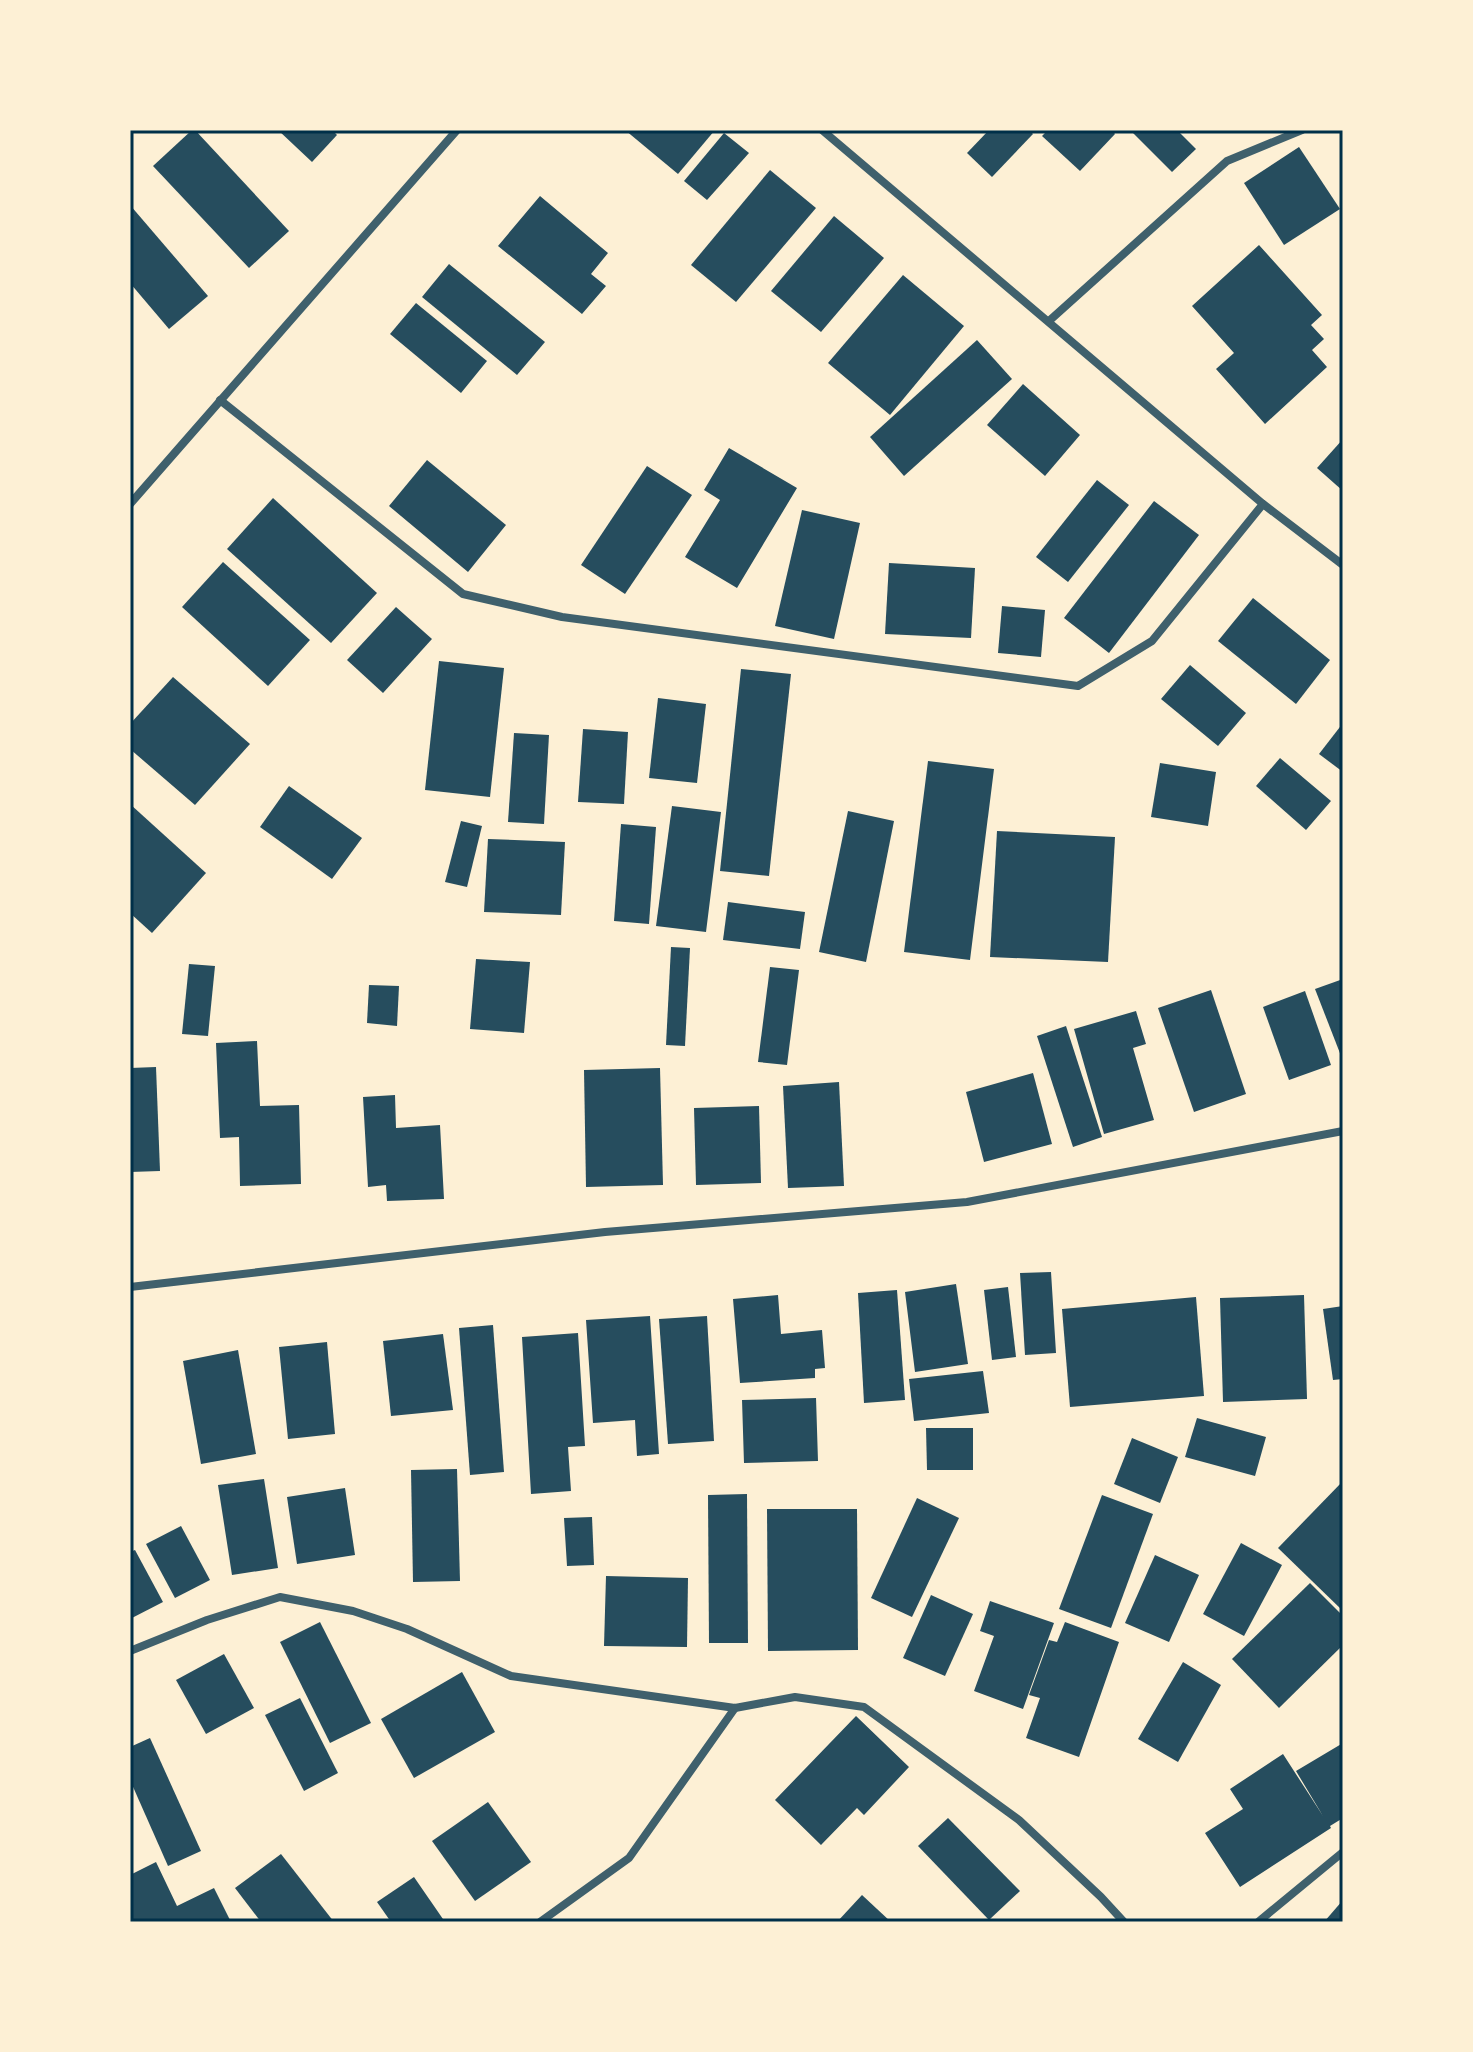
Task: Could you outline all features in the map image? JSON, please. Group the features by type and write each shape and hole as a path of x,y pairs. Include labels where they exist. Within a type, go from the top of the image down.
{"street":[{"path":"130,504 457,130"},
{"path":"822,130 1263,504 1343,565"},
{"path":"1049,321 1227,161 1302,130"},
{"path":"220,400 463,594 562,617 1078,686 1152,641 1263,504"},
{"path":"130,1287 605,1232 967,1202 1343,1131"},
{"path":"130,1651 207,1620 280,1597 353,1611 407,1629 511,1676 735,1708 795,1697 864,1707 1019,1820 1124,1922"},
{"path":"540,1922 629,1858 735,1708"},
{"path":"1258,1922 1343,1852"}],"building":[{"path":"192,130 289,231 249,268 153,166"},
{"path":"278,130 332,130 337,135 312,162"},
{"path":"625,130 715,130 678,174"},
{"path":"989,130 1029,130 1033,134 992,177 967,153"},
{"path":"1048,130 1112,130 1115,134 1080,171 1042,136"},
{"path":"1130,130 1177,130 1196,149 1172,172"},
{"path":"724,133 749,153 707,200 684,181"},
{"path":"1299,147 1340,209 1284,245 1244,183"},
{"path":"770,170 816,208 736,302 691,265"},
{"path":"540,196 608,253 591,274 606,286 582,314 498,246"},
{"path":"130,205 208,296 169,329 130,283"},
{"path":"834,216 884,258 821,332 771,291"},
{"path":"1259,245 1322,315 1311,325 1324,339 1312,350 1327,367 1265,424 1216,369 1234,353 1192,306"},
{"path":"449,264 545,342 517,375 422,297"},
{"path":"903,275 964,326 890,415 828,363"},
{"path":"416,303 487,361 461,393 390,334"},
{"path":"977,340 1012,379 904,476 870,437"},
{"path":"1023,384 1080,435 1045,476 987,425"},
{"path":"1343,439 1343,491 1317,468"},
{"path":"729,448 797,488 737,588 685,557 720,500 704,490"},
{"path":"427,460 506,525 468,572 389,506"},
{"path":"647,466 692,495 625,594 581,565"},
{"path":"1097,480 1129,505 1068,582 1036,557"},
{"path":"273,498 377,593 331,643 227,549"},
{"path":"1154,501 1199,535 1109,653 1064,618"},
{"path":"802,510 860,523 834,639 775,626"},
{"path":"223,562 310,640 268,686 182,607"},
{"path":"889,563 975,568 971,638 885,634"},
{"path":"1253,598 1330,660 1296,704 1218,641"},
{"path":"1002,606 1045,610 1041,657 998,653"},
{"path":"396,607 432,639 383,693 347,660"},
{"path":"439,661 504,668 490,797 425,790"},
{"path":"1190,665 1246,713 1218,746 1161,699"},
{"path":"741,669 791,674 769,876 720,871"},
{"path":"173,677 250,744 195,805 130,749 130,724"},
{"path":"658,698 706,704 697,783 649,778"},
{"path":"1343,723 1343,772 1319,754"},
{"path":"583,729 628,732 624,804 578,802"},
{"path":"514,733 549,735 544,824 508,822"},
{"path":"1280,758 1331,801 1306,830 1256,786"},
{"path":"928,761 994,769 970,960 904,952"},
{"path":"1160,763 1216,772 1208,826 1151,817"},
{"path":"289,786 362,838 332,879 260,827"},
{"path":"130,804 206,873 152,933 130,913"},
{"path":"672,806 721,812 706,932 656,926"},
{"path":"848,811 894,821 866,962 819,952"},
{"path":"461,821 482,826 467,887 445,882"},
{"path":"621,824 656,827 649,924 614,921"},
{"path":"997,831 1115,837 1108,962 990,957"},
{"path":"488,839 565,842 561,915 484,912"},
{"path":"728,902 805,912 800,949 723,940"},
{"path":"671,947 690,948 685,1046 666,1045"},
{"path":"476,959 530,962 524,1033 470,1029"},
{"path":"189,964 215,966 208,1036 182,1034"},
{"path":"770,967 799,970 787,1065 758,1062"},
{"path":"1343,979 1343,1061 1315,989"},
{"path":"369,985 399,986 397,1026 367,1023"},
{"path":"1211,990 1246,1094 1194,1112 1158,1008"},
{"path":"1305,991 1331,1065 1289,1080 1263,1007"},
{"path":"1136,1011 1146,1044 1133,1048 1154,1120 1104,1134 1074,1029"},
{"path":"1066,1026 1102,1137 1073,1147 1037,1036"},
{"path":"257,1041 260,1106 299,1105 301,1184 240,1186 239,1137 220,1138 216,1043"},
{"path":"156,1067 160,1171 130,1172 130,1068"},
{"path":"660,1068 663,1185 586,1187 584,1070"},
{"path":"1033,1073 1052,1144 984,1162 966,1092"},
{"path":"839,1082 844,1186 788,1188 783,1086"},
{"path":"395,1095 396,1128 440,1125 444,1199 387,1201 386,1185 368,1187 363,1097"},
{"path":"759,1106 761,1183 696,1185 694,1108"},
{"path":"1051,1272 1056,1353 1025,1355 1020,1273"},
{"path":"956,1284 968,1364 915,1372 905,1292"},
{"path":"1008,1287 1016,1357 992,1360 984,1290"},
{"path":"897,1290 905,1400 864,1403 858,1293"},
{"path":"778,1295 781,1334 822,1330 825,1368 815,1369 815,1378 740,1383 733,1299"},
{"path":"1304,1295 1307,1399 1223,1402 1220,1298"},
{"path":"1196,1297 1204,1396 1070,1407 1062,1309"},
{"path":"1343,1306 1343,1379 1333,1380 1323,1309"},
{"path":"650,1316 659,1454 637,1456 635,1420 593,1423 586,1320"},
{"path":"707,1316 714,1441 668,1444 659,1319"},
{"path":"493,1325 504,1472 470,1475 459,1328"},
{"path":"578,1333 585,1446 568,1447 571,1491 531,1494 522,1337"},
{"path":"443,1334 453,1410 391,1416 383,1341"},
{"path":"327,1342 335,1434 288,1439 279,1347"},
{"path":"238,1350 256,1454 201,1464 183,1361"},
{"path":"983,1371 989,1413 914,1421 909,1379"},
{"path":"816,1398 818,1461 744,1463 742,1400"},
{"path":"1197,1418 1266,1437 1255,1476 1185,1457"},
{"path":"926,1428 973,1428 973,1470 927,1470"},
{"path":"1132,1438 1178,1457 1160,1503 1114,1484"},
{"path":"457,1469 460,1581 413,1582 411,1470"},
{"path":"264,1479 278,1568 232,1575 218,1485"},
{"path":"1343,1481 1343,1611 1278,1548"},
{"path":"345,1488 355,1555 297,1564 287,1497"},
{"path":"747,1494 748,1643 709,1643 708,1495"},
{"path":"1102,1495 1153,1514 1111,1628 1059,1609"},
{"path":"917,1498 959,1518 912,1617 871,1598"},
{"path":"767,1509 857,1509 858,1650 768,1651"},
{"path":"592,1517 594,1565 567,1566 564,1518"},
{"path":"181,1526 210,1580 175,1598 146,1544"},
{"path":"1241,1543 1282,1565 1244,1636 1203,1614"},
{"path":"135,1550 163,1602 130,1619 130,1552"},
{"path":"1155,1555 1199,1575 1169,1642 1125,1623"},
{"path":"606,1576 688,1578 687,1647 604,1646"},
{"path":"1310,1583 1343,1616 1343,1645 1279,1708 1232,1659"},
{"path":"931,1595 973,1614 945,1676 903,1658"},
{"path":"990,1601 1054,1623 1023,1709 974,1691 994,1636 980,1631"},
{"path":"320,1622 371,1723 330,1743 280,1642"},
{"path":"1065,1622 1119,1642 1079,1757 1026,1738 1040,1698 1029,1695 1049,1640 1057,1642"},
{"path":"224,1654 254,1708 206,1734 176,1680"},
{"path":"1183,1662 1221,1685 1178,1762 1138,1739"},
{"path":"462,1672 495,1732 414,1778 381,1719"},
{"path":"300,1698 338,1773 304,1791 265,1715"},
{"path":"856,1716 909,1767 864,1815 857,1808 821,1845 775,1800"},
{"path":"150,1738 201,1851 168,1866 130,1780 130,1747"},
{"path":"1343,1743 1343,1818 1240,1887 1205,1833 1243,1809 1230,1789 1283,1754 1323,1816 1296,1771"},
{"path":"488,1802 531,1862 475,1901 432,1841"},
{"path":"948,1818 1020,1891 989,1920 918,1846"},
{"path":"281,1854 334,1922 261,1922 235,1888"},
{"path":"156,1862 177,1906 214,1888 231,1922 130,1922 130,1875"},
{"path":"414,1877 445,1922 391,1922 377,1902"},
{"path":"862,1895 891,1922 837,1922"},
{"path":"1343,1900 1343,1922 1324,1922"}]}
